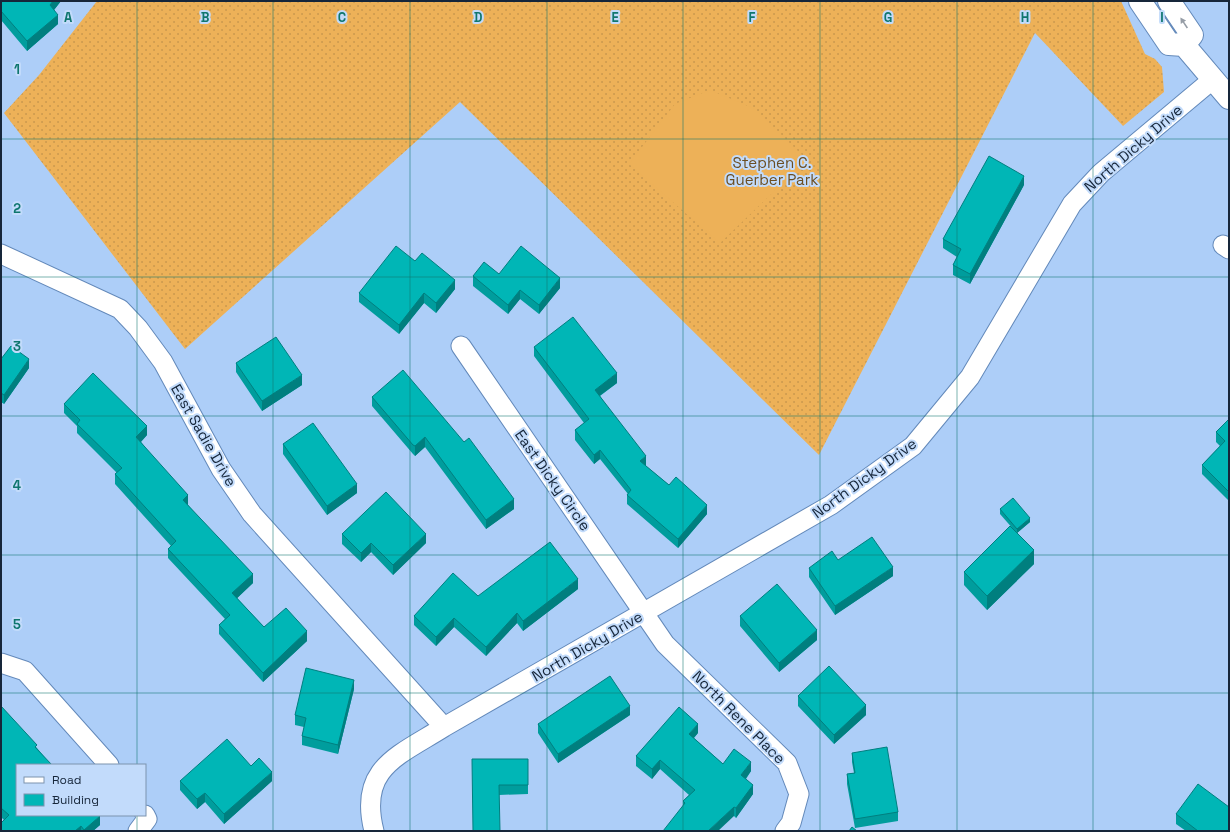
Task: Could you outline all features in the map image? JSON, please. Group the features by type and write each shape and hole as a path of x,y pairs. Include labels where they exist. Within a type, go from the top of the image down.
{"street":[{"path":"1140,1 1169,44 1184,45 1212,80 1229,98"},
{"path":"1169,1 1192,35 1184,45"},
{"name":"North Dicky Drive","path":"444,727 645,613 830,505 913,446 970,377 1072,204 1101,173 1212,80"},
{"name":"East Sadie Drive","path":"1,254 120,309 138,328 163,362 221,469 252,514 444,727"},
{"name":"East Dicky Circle","path":"461,346 645,613"},
{"name":"North Rene Place","path":"645,613 665,644 787,763 800,794 791,823 785,831"},
{"path":"2,662 25,671 108,764"},
{"path":"374,831 369,812 372,784 389,762 444,727"}],"green space":[{"name":"Stephen C. Guerber Park","path":"97,1 1121,1 1145,54 1155,59 1162,67 1164,92 1123,126 1035,33 819,455 460,102 185,349 4,113 39,75"},
{"path":"710,90 755,109 807,160 720,243 629,164 675,104"}],"building":[{"path":"1,1 53,1 50,5 58,15 27,41 1,11"},
{"path":"989,156 1024,176 970,274 953,265 961,249 943,239"},
{"path":"396,246 415,261 422,253 455,280 436,303 424,293 399,325 359,293"},
{"path":"521,246 560,278 539,305 520,290 508,305 473,276 484,262 499,274"},
{"path":"573,317 617,373 595,390 646,456 640,461 669,485 676,477 707,505 678,539 627,495 631,490 600,450 594,455 575,430 589,419 534,347"},
{"path":"276,337 302,375 262,401 236,363"},
{"path":"11,346 29,359 4,395 1,393 1,359"},
{"path":"403,370 464,442 469,438 514,499 486,520 425,437 415,446 413,445 372,397"},
{"path":"93,373 147,426 136,437 188,495 183,500 253,574 232,593 264,627 286,608 307,631 263,673 219,625 230,615 168,549 176,541 115,474 122,468 77,424 80,420 64,404"},
{"path":"1229,419 1229,492 1202,465 1225,441 1216,432"},
{"path":"313,423 357,484 327,506 283,444"},
{"path":"386,492 426,534 393,565 371,543 361,553 342,534"},
{"path":"1013,498 1030,518 1017,529 1000,509"},
{"path":"1010,526 1034,550 987,596 964,572"},
{"path":"872,537 893,567 835,606 809,568 832,551 838,560"},
{"path":"550,542 578,579 523,621 517,613 486,647 454,618 436,637 414,616 453,573 478,596"},
{"path":"777,584 817,630 779,663 740,616"},
{"path":"829,666 866,705 834,735 798,696"},
{"path":"306,668 354,680 338,745 302,736 306,718 295,715"},
{"path":"610,676 630,706 558,754 538,724"},
{"path":"1,706 37,745 35,747 51,764 16,764 16,816 100,816 84,830 81,826 75,831 1,831 1,823 9,815 1,808"},
{"path":"679,707 698,724 689,734 723,764 734,749 751,762 741,775 753,785 736,808 734,807 708,831 663,831 685,803 683,801 695,790 660,760 652,769 636,756"},
{"path":"227,739 251,766 259,758 272,772 224,814 205,793 197,799 180,781"},
{"path":"887,747 898,812 855,819 847,774 855,773 852,753"},
{"path":"472,759 528,759 528,785 499,785 500,831 473,831"},
{"path":"1198,784 1229,807 1229,831 1198,831 1176,814"},
{"path":"852,827 857,831 849,831"}]}
